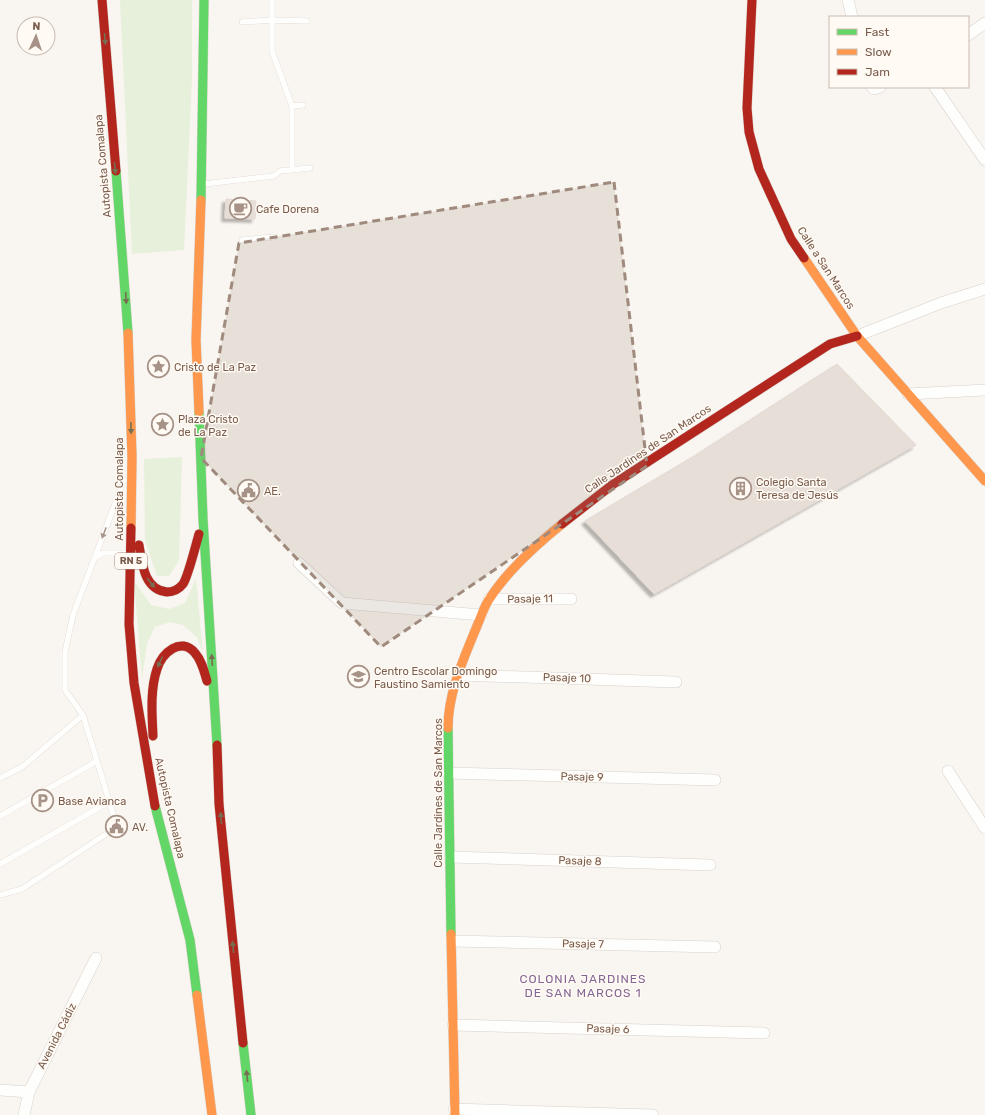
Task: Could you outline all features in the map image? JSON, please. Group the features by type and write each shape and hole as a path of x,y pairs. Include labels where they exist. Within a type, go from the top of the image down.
{"main road":[{"name":"Autopista Comalapa","path":"102,0 125,284 130,372 132,505 129,624 134,683 153,798 190,940 212,1115"},
{"path":"204,0 201,185 196,340 203,519 217,741 219,804 251,1115"},
{"name":"Calle a San Marcos","path":"755,1 747,108 748,132 757,162 791,239 857,336 985,480"},
{"name":"Calle Jardines de San Marcos","path":"454,1112 448,723 454,686 481,615 489,599 509,574 550,534 612,485 830,344 857,336"},
{"path":"132,505 144,571 148,582 159,590 172,591 181,588 184,583 203,519"},
{"path":"153,798 153,686 158,665 166,651 172,647 183,646 190,648 199,658 208,682 213,706 217,741"}],"street":[{"path":"848,0 852,16"},
{"path":"969,34 985,24"},
{"path":"936,88 985,160"},
{"path":"857,336 941,303 985,289"},
{"path":"908,394 985,390"},
{"path":"299,563 342,603 481,615"},
{"name":"Pasaje 11","path":"489,599 571,598"},
{"name":"Pasaje 10","path":"458,674 676,682"},
{"path":"948,771 985,828"},
{"name":"Pasaje 9","path":"448,773 715,780"},
{"name":"Pasaje 8","path":"450,857 710,865"},
{"name":"Pasaje 7","path":"452,941 715,947"},
{"name":"Avenida Cádiz","path":"24,1115 29,1092 96,958"},
{"name":"Pasaje 6","path":"453,1025 764,1034"},
{"path":"0,1090 29,1092"},
{"path":"454,1112 653,1115"}],"lane":[{"path":"272,0 272,51 292,106 292,170"},
{"path":"242,22 272,20 307,21"},
{"path":"292,106 303,105"},
{"path":"201,185 274,176 280,171 310,168"},
{"path":"242,240 274,237"},
{"path":"0,895 22,889 117,827 83,715 65,690 65,652 73,615 132,457"},
{"path":"94,558 103,553 131,554"},
{"path":"0,778 22,767 83,715"},
{"path":"0,816 97,761"},
{"path":"0,864 109,802"}],"highlighted area":[{"path":"614,182 647,466 381,647 201,458 239,243"}],"green space":[{"path":"120,0 192,0 192,79 184,250 132,254"},
{"path":"182,457 179,560 169,576 157,576 145,540 144,459"},
{"path":"196,579 203,653 197,637 183,625 170,622 155,627 147,643 142,679 134,581 151,605 169,609 185,603"}],"building":[{"name":"Cafe Dorena","path":"226,199 256,201 255,219 225,218"},
{"name":"Colegio Santa Teresa de Jesús","path":"837,364 916,445 654,594 585,521 696,455"}],"traffic: fast":[{"path":"201,200 204,0"},
{"path":"116,171 128,333"},
{"path":"199,412 203,519 217,745"},
{"path":"448,728 451,934"},
{"path":"155,806 190,940 197,995"},
{"path":"243,1043 251,1115"}],"traffic: slow":[{"path":"199,412 196,340 201,200"},
{"path":"804,258 857,336 985,481"},
{"path":"128,333 132,457 131,528"},
{"path":"448,728 454,688 467,650 486,604 514,568 542,540 562,524"},
{"path":"451,934 455,1115"},
{"path":"197,995 212,1115"}],"traffic: jam":[{"path":"102,0 116,171"},
{"path":"752,0 747,108 749,132 759,169 791,239 804,258"},
{"path":"562,524 612,485 830,344 857,336"},
{"path":"131,528 129,624 134,683 155,806"},
{"path":"139,545 143,567 149,581 159,590 169,592 174,591 183,584 199,534"},
{"path":"153,736 153,685 159,663 163,657 178,646 190,648 199,659 207,681"},
{"path":"217,745 219,804 243,1043"}],"place":[{"name":"Cafe Dorena","path":"240,209"},
{"name":"Cristo de La Paz","path":"159,367"},
{"name":"Plaza Cristo de La Paz","path":"163,425"},
{"name":"Colegio Santa Teresa de Jesús","path":"741,488"},
{"name":"AE.","path":"248,491"},
{"name":"Centro Escolar Domingo Faustino Samiento","path":"358,677"},
{"name":"Base Avianca","path":"42,801"},
{"name":"AV.","path":"117,827"}],"district":[{"name":"COLONIA JARDINES DE SAN MARCOS 1","path":"583,986"}]}
